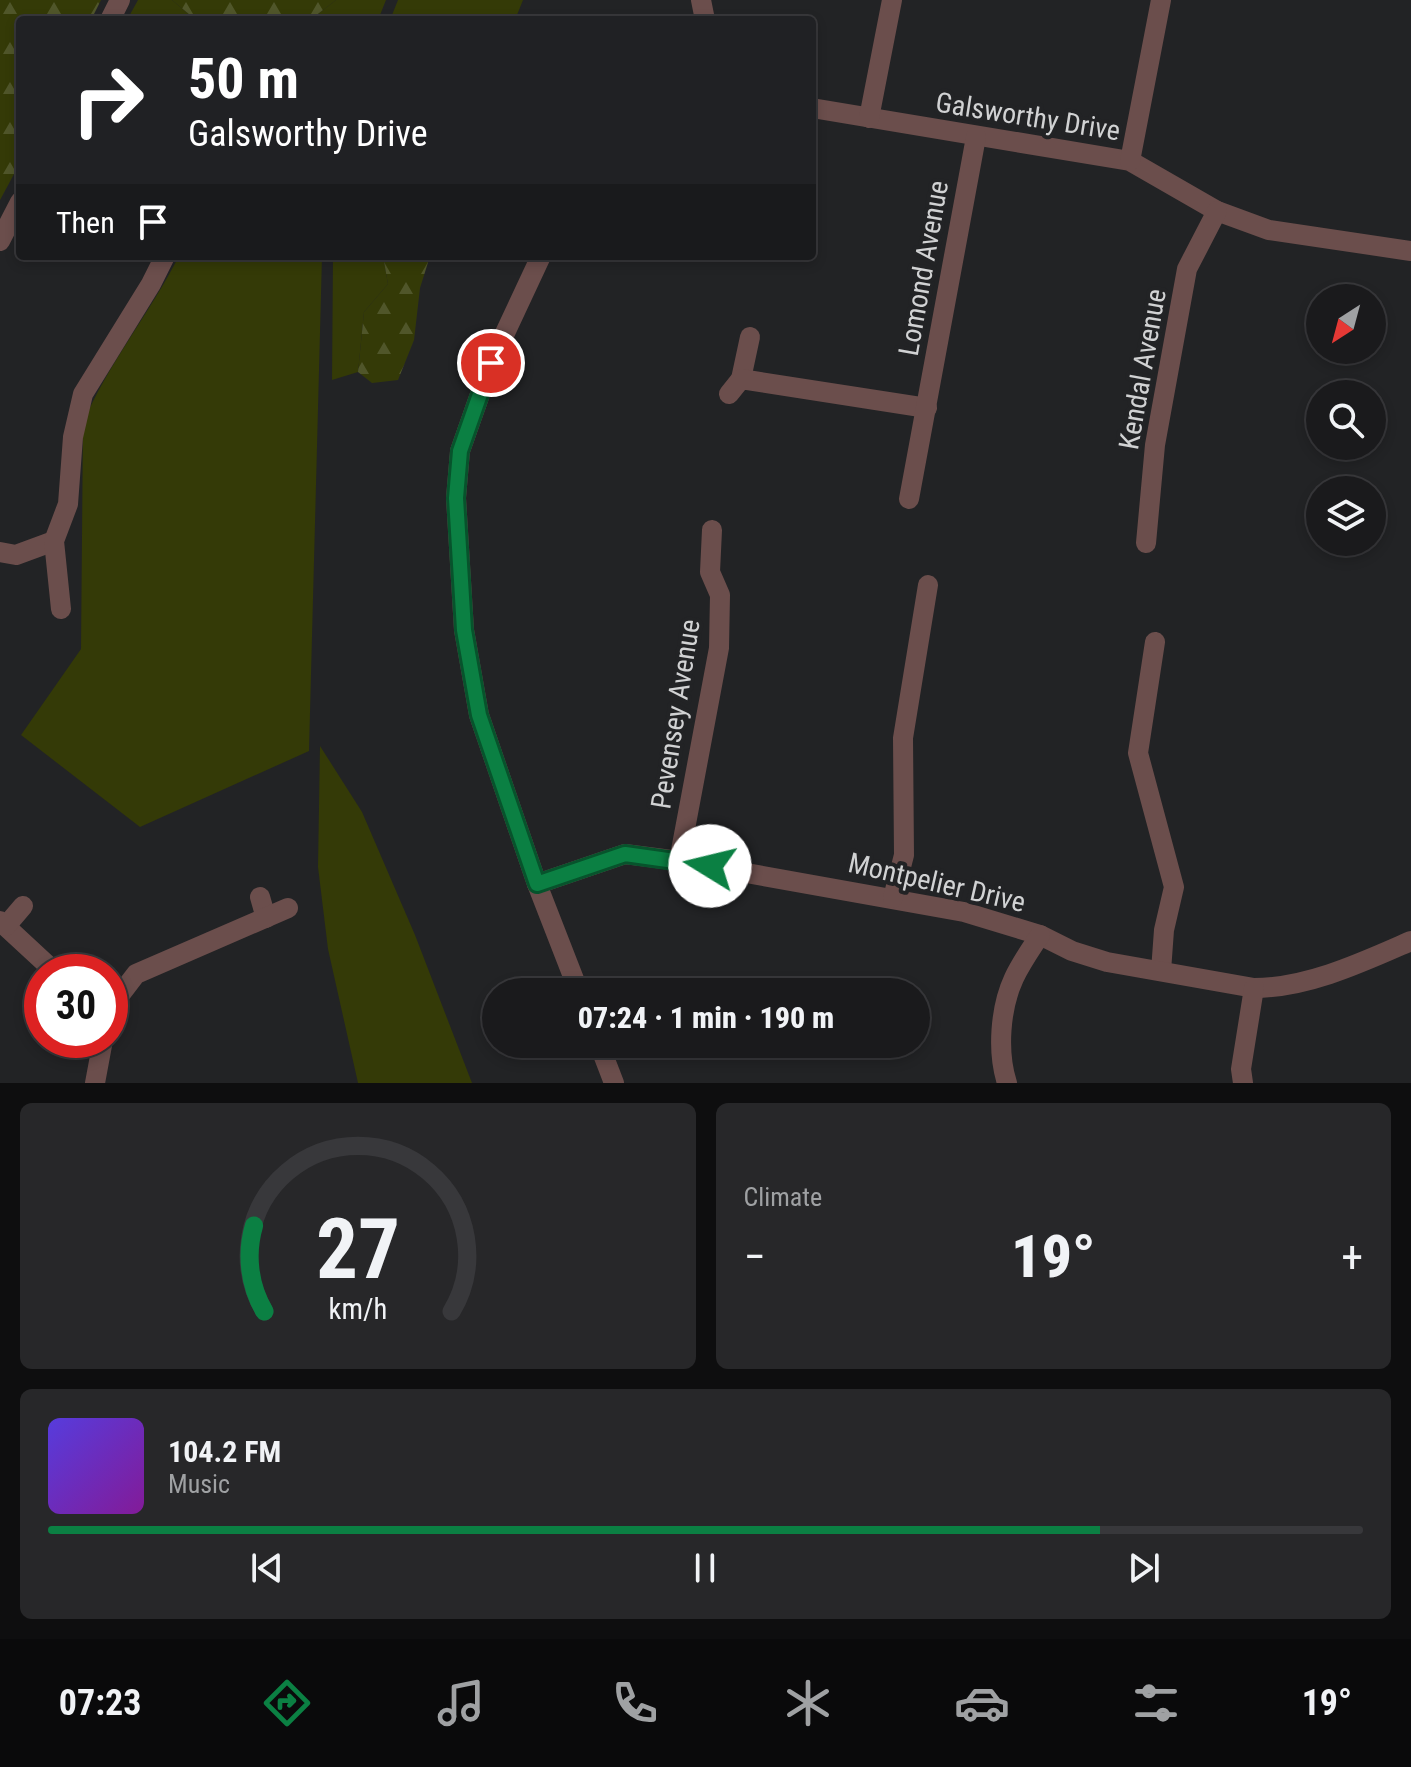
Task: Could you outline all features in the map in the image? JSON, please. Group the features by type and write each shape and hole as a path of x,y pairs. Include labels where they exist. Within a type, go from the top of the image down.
{"street":[{"path":"869,118 892,0"},
{"path":"1130,161 1161,0"},
{"name":"Galsworthy Drive","path":"816,109 1130,161 1217,211 1269,230 1411,251"},
{"name":"Lomond Avenue","path":"909,499 976,137"},
{"path":"0,241 16,210"},
{"name":"Kendal Avenue","path":"1146,543 1155,445 1187,269 1217,211"},
{"path":"61,609 54,541 68,504 73,437 83,394 163,260"},
{"path":"539,260 491,363 465,436 460,451 456,498 464,630 479,715 537,884 574,978"},
{"path":"750,337 735,387 927,408"},
{"name":"Pevensey Avenue","path":"679,861 719,648 720,595 710,572 712,530"},
{"path":"0,552 16,555 54,541"},
{"path":"893,898 904,855 903,738 928,585"},
{"path":"1155,642 1138,753 1174,887 1164,930 1161,971"},
{"name":"Montpelier Drive","path":"537,884 625,854 679,861 964,912 1040,935 1072,951 1107,962 1254,988 1275,988 1356,965 1411,941"},
{"path":"260,897 266,918"},
{"path":"23,906 3,923 36,954"},
{"path":"128,984 136,974 288,908"},
{"path":"1007,1083 1001,1064 1001,1032 1013,980 1040,935"},
{"path":"1243,1083 1241,1069 1254,988"},
{"path":"95,1083 100,1058"},
{"path":"604,1058 614,1083"}],"green space":[{"path":"0,0 101,0 93,16 16,16 16,170 0,200"},
{"path":"138,0 172,0 191,16 129,16"},
{"path":"172,0 336,0 315,16 191,16"},
{"path":"336,0 386,0 380,16 315,16"},
{"path":"398,0 523,0 517,16 392,16"},
{"path":"177,260 322,260 309,751 140,827 21,735 81,649 83,423 104,380"},
{"path":"333,260 384,260 388,284 364,312 358,372 332,380"},
{"path":"384,260 429,260 420,288 414,340 398,380 372,383 358,372 364,312 388,284"},
{"path":"320,746 362,812 415,935 472,1083 358,1083 328,949 318,867"}],"route":[{"path":"491,363 460,451 456,498 464,630 479,715 537,884 625,854 710,866"}]}
